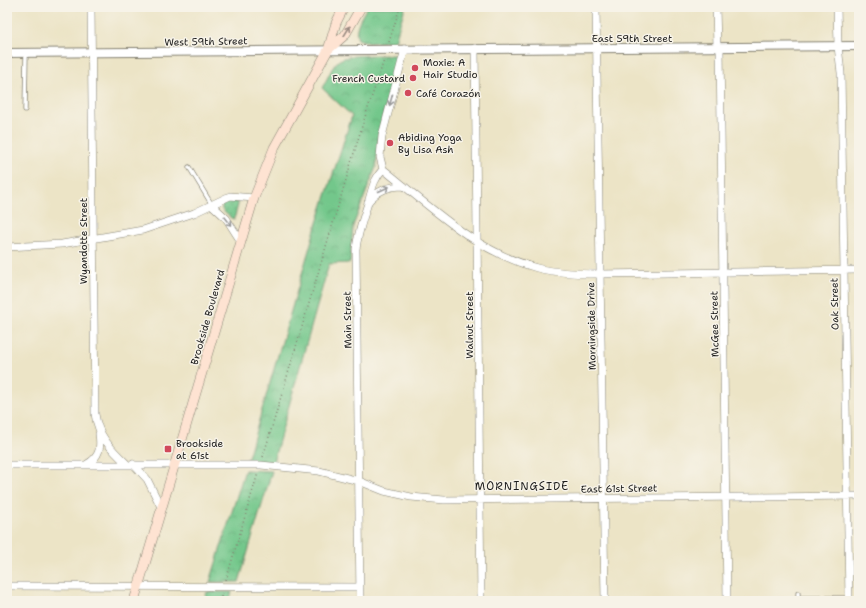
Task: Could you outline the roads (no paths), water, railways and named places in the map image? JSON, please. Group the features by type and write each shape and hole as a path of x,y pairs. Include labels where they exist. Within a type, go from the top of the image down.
{"main road":[{"name":"Brookside Boulevard","path":"134,601 176,464 240,240 254,198 274,148 328,50 336,23 344,7"},
{"name":"Brookside Boulevard","path":"328,50 345,35 361,7"}],"street":[{"name":"Wyandotte Street","path":"91,7 94,414 98,430 106,443 147,479 162,509"},
{"path":"596,7 600,274 859,270"},
{"name":"McGee Street","path":"716,7 723,272 726,601"},
{"name":"Oak Street","path":"837,7 838,46 841,73 849,599"},
{"name":"East 59th Street","path":"405,49 859,46"},
{"name":"Walnut Street","path":"475,48 481,601"},
{"name":"West 59th Street","path":"7,53 405,49"},
{"path":"383,169 380,157 382,136 405,49"},
{"name":"Morningside Drive","path":"383,169 464,234 503,257 537,268 570,274 600,274 605,601"},
{"name":"Main Street","path":"360,601 356,249 360,225 374,181 383,169"},
{"path":"368,202 373,196 384,189 405,186"},
{"path":"7,247 62,244 93,240 143,230 194,213 230,196 254,198"},
{"path":"212,204 226,218 240,240"},
{"path":"86,464 94,460 98,455 100,444 98,430"},
{"name":"East 61st Street","path":"7,465 261,465 319,471 359,481 384,491 411,497 444,500 859,496"},
{"path":"7,586 360,587"}],"lane":[{"path":"25,110 26,52"},
{"path":"189,167 212,204"},
{"path":"798,593 798,599 849,599"}],"place":[{"name":"Moxie: A Hair Studio","path":"415,68"},
{"name":"French Custard","path":"413,78"},
{"name":"Café Corazón","path":"408,93"},
{"name":"Abiding Yoga By Lisa Ash","path":"390,143"},
{"name":"Brookside at 61st","path":"168,449"}],"district":[{"name":"MORNINGSIDE","path":"522,486"}]}
